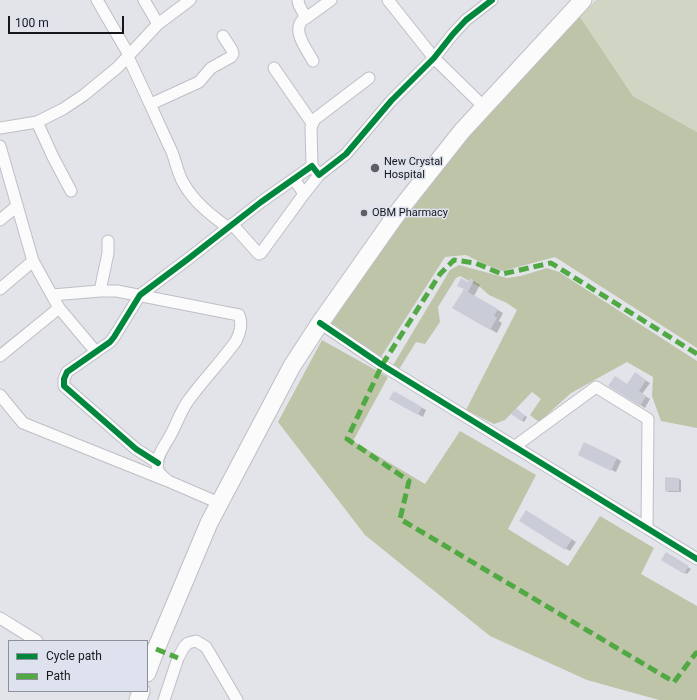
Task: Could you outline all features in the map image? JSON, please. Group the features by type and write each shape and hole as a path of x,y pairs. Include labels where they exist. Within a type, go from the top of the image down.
{"highway":[{"path":"148,670 206,530 292,366 320,323 401,208 462,131 583,0"}],"street":[{"path":"97,0 128,56 151,104 183,183 193,197 207,211 229,226 259,254 319,175 346,154 391,101 434,58 466,20 492,0"},
{"path":"144,0 158,24"},
{"path":"0,128 37,122 63,109 84,95 118,67 158,24 190,0"},
{"path":"298,0 298,5 306,18"},
{"path":"313,61 300,37 300,22 331,0"},
{"path":"388,0 434,58 484,107"},
{"path":"151,104 200,82 211,68 231,57 233,54 232,50 223,36"},
{"path":"274,68 312,123"},
{"path":"319,175 312,166 312,123 315,119 369,78"},
{"path":"37,122 53,157 71,190"},
{"path":"0,146 33,261 59,308 96,352"},
{"path":"158,463 131,444 64,386 64,379 67,372 110,342 140,295 229,226 312,166"},
{"path":"294,179 304,194"},
{"path":"0,220 17,206"},
{"path":"100,291 108,253 108,241"},
{"path":"0,289 33,261"},
{"path":"52,295 117,291 238,315 240,317 240,331 236,341 188,401 180,413 161,453 158,463 158,470 168,481"},
{"path":"0,356 59,308"},
{"path":"320,323 382,365 697,559"},
{"path":"514,446 596,387 603,391 648,419 647,528"},
{"path":"0,395 23,423 219,503"},
{"path":"0,618 35,640"},
{"path":"164,700 178,658 188,643 196,641 206,647 238,700"}],"green space":[{"path":"596,0 697,0 697,132 633,96 580,17"},
{"path":"580,17 633,96 697,132 697,348 555,257 503,271 486,265 466,255 445,257 379,360 329,327 369,266 466,139 526,73"},
{"path":"459,265 507,278 521,276 547,268 559,272 697,361 697,428 661,421 652,396 653,377 627,362 571,393 539,422 530,415 541,399 532,392 505,420 494,424 466,410 517,310 507,303 489,295 480,287 460,276 456,278 438,307 440,322 425,344 416,342 398,371 392,367 450,270"},
{"path":"322,340 388,377 353,441 425,484 460,431 536,475 508,529 568,566 600,516 654,548 641,574 697,606 697,700 659,700 587,680 490,636 365,535 278,422"}],"building":[{"path":"461,278 468,282 470,278 474,280 468,292 498,309 494,316 497,318 490,330 452,308 464,289 457,286"},
{"path":"635,372 646,380 639,391 646,396 640,406 608,386 615,376 627,384"},
{"path":"394,391 422,407 418,415 389,399"},
{"path":"516,408 525,416 521,421 511,414"},
{"path":"584,442 617,458 611,471 578,455"},
{"path":"665,477 679,478 679,491 665,491"},
{"path":"526,510 572,539 565,550 519,521"},
{"path":"666,552 689,566 684,574 661,560"}],"marked path":[{"path":"697,354 551,263 502,274 475,263 454,260 440,274 382,365 347,439 409,481 400,519 674,682 697,653"},
{"path":"156,649 178,658"}],"cycle path":[{"path":"158,463 136,449 64,386 64,379 67,372 110,342 140,295 261,202 312,166 319,175 346,154 391,101 434,58 466,20 492,0"},
{"path":"320,323 382,365 697,559"}],"place":[{"name":"New Crystal Hospital","path":"375,168"},
{"name":"OBM Pharmacy","path":"364,213"}]}
